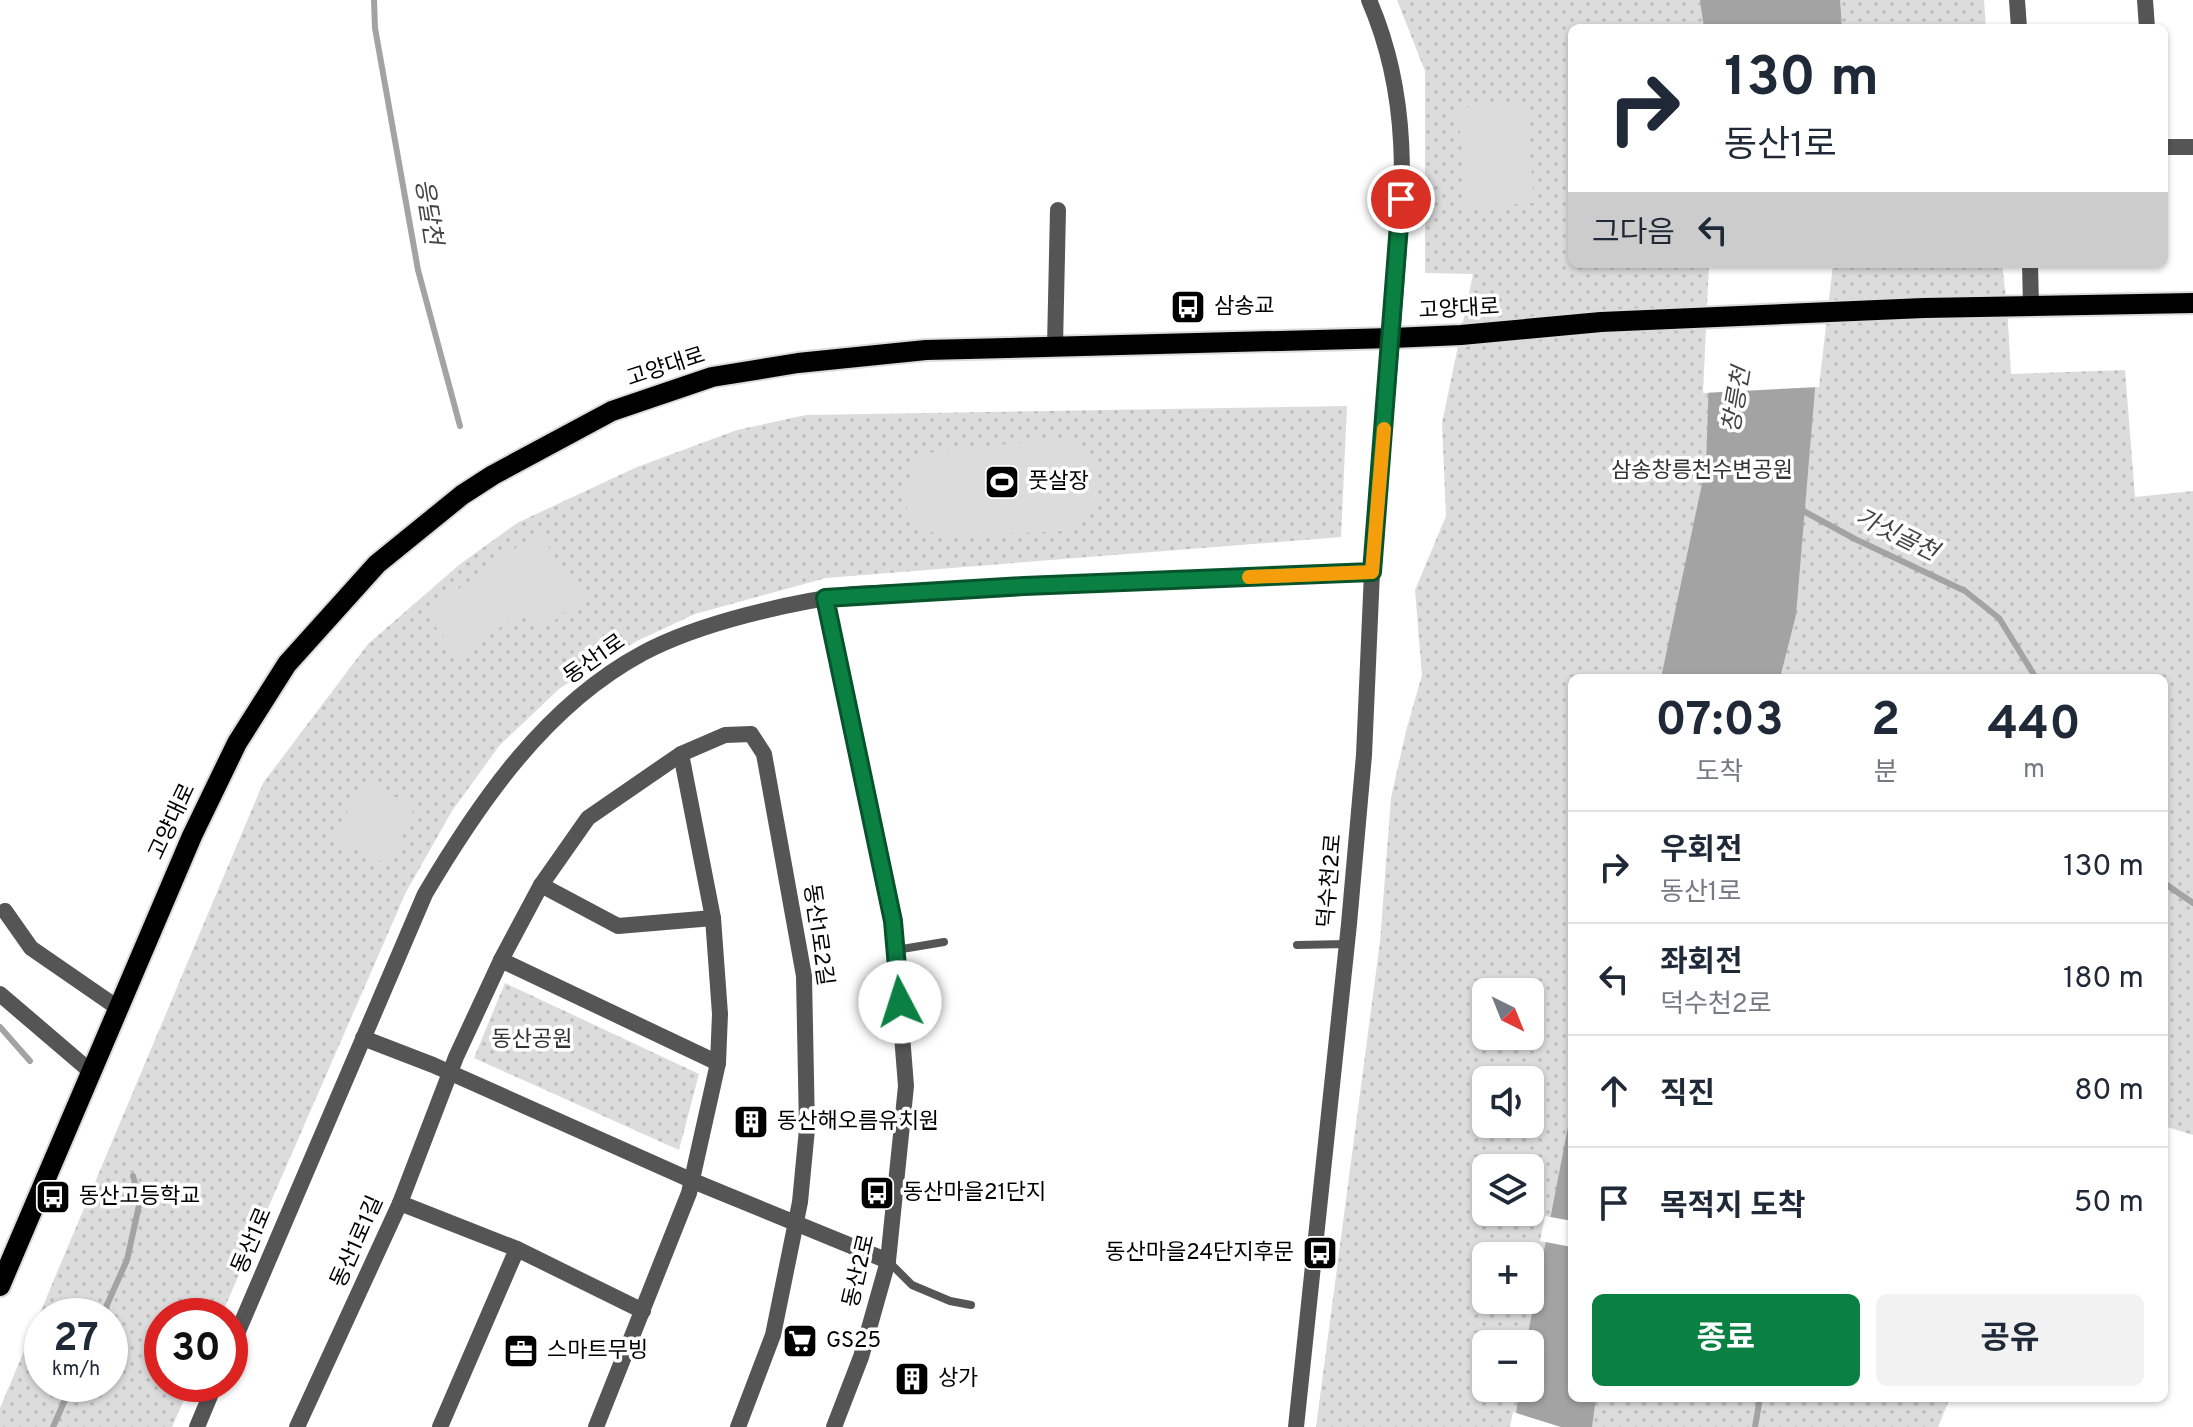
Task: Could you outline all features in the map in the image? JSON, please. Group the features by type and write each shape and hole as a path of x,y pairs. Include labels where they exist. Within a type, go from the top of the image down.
{"main road":[{"path":"2031,306 2193,303"},
{"name":"고양대로","path":"0,1286 192,836 237,743 287,664 377,564 462,495 612,411 712,377 798,363 926,350 1392,338 1601,322 2031,306"}],"street":[{"name":"덕수천2로","path":"1296,1427 1364,755 1372,572 1392,338 1403,138 1397,86 1387,47 1369,0"},
{"path":"2017,0 2019,24"},
{"path":"2145,0 2147,24"},
{"path":"2168,147 2193,147"},
{"path":"1055,346 1058,210"},
{"path":"2030,268 2031,306"},
{"name":"동산1로","path":"248,1308 425,894 464,829 512,765 577,698 643,653 699,629 825,598 1066,584 1372,572"},
{"name":"동산2로","path":"825,598 893,921 906,1086 888,1261 861,1357 834,1427"},
{"name":"동산1로2길","path":"450,1072 501,960 541,885 588,818 681,754 725,735 751,734 764,754 804,976 807,1129 800,1202 795,1221"},
{"path":"596,1427 693,1181 718,1063 720,1014 713,918 681,754"},
{"path":"541,885 618,926 713,918"},
{"path":"5,911 31,948 118,1008"},
{"path":"501,960 718,1063"},
{"path":"0,994 90,1071"},
{"path":"363,1038 450,1072 693,1181 888,1261"},
{"name":"동산1로1길","path":"297,1427 400,1203 450,1072"},
{"path":"400,1203 517,1249 643,1311"},
{"path":"738,1427 773,1335 795,1221"},
{"path":"440,1427 517,1249"},
{"path":"197,1427 207,1402"}],"lane":[{"path":"895,950 944,942"},
{"path":"1297,945 1347,944"},
{"path":"888,1261 912,1285 950,1301 971,1305"}],"green space":[{"name":"삼송창릉천수변공원","path":"1397,0 1984,0 1986,24 1568,24 1568,268 2002,268 2011,374 2125,370 2135,497 2193,491 2193,1135 2168,1127 2168,674 1568,674 1568,1402 1948,1402 1938,1427 1316,1427 1380,942 1391,798 1422,675 1415,590 1446,516 1442,423 1473,274 1425,273 1425,71"},
{"path":"1526,102 1534,203 1466,208 1458,108"},
{"path":"1347,406 1341,537 826,578 695,614 637,641 560,688 499,746 452,811 406,892 229,1298 144,1298 144,1402 183,1402 172,1427 0,1427 0,1408 24,1351 24,1402 128,1402 128,1298 46,1298 263,783 368,644 459,565 517,523 637,467 737,430 806,415"},
{"name":"풋살장","path":"1064,438 1091,459 1098,483 1090,507 1067,531 940,536 915,520 908,510 905,489 916,465 926,453"},
{"path":"538,532 584,598 538,633 522,612 459,657 425,613"},
{"path":"362,781 415,806 391,866 334,840"},
{"name":"동산공원","path":"505,983 699,1074 679,1150 474,1058"}],"water":[{"path":"1700,0 1840,0 1842,24 1703,24"},
{"name":"창릉천","path":"1713,268 1829,268 1796,615 1781,674 1662,674 1706,465"},
{"path":"1568,1127 1568,1402 1595,1402 1592,1427 1514,1427 1518,1402 1544,1402 1544,1330 1529,1330 1532,1314 1544,1314 1544,1251"}],"pier":[{"path":"1709,268 1833,268 1819,387 1703,393"},
{"path":"1545,1216 1568,1220 1568,1246 1540,1241"},
{"path":"1513,1412 1561,1427 1510,1427"}],"waterway":[{"name":"응달천","path":"374,0 375,28 418,270 460,426"},
{"name":"가싯골천","path":"1798,508 1965,591 1999,618 2034,674"},
{"name":"가싯골천","path":"2168,886 2193,903"},
{"path":"0,1027 30,1061"},
{"path":"110,1298 127,1260 140,1201 133,1176"},
{"path":"53,1427 64,1402"},
{"path":"1755,1427 1759,1402"}],"slow traffic":[{"path":"1249,577 1372,572 1384,429"}],"place":[{"name":"삼송교","path":"1188,307"},
{"name":"풋살장","path":"1002,482"},
{"name":"동산해오름유치원","path":"751,1122"},
{"name":"동산마을21단지","path":"877,1193"},
{"name":"동산고등학교","path":"53,1197"},
{"name":"동산마을24단지후문","path":"1320,1253"},
{"name":"GS25","path":"800,1341"},
{"name":"스마트무빙","path":"521,1351"},
{"name":"상가","path":"912,1379"}],"route":[{"path":"900,1002 893,921 825,598 854,594 1372,572 1401,199"}]}
